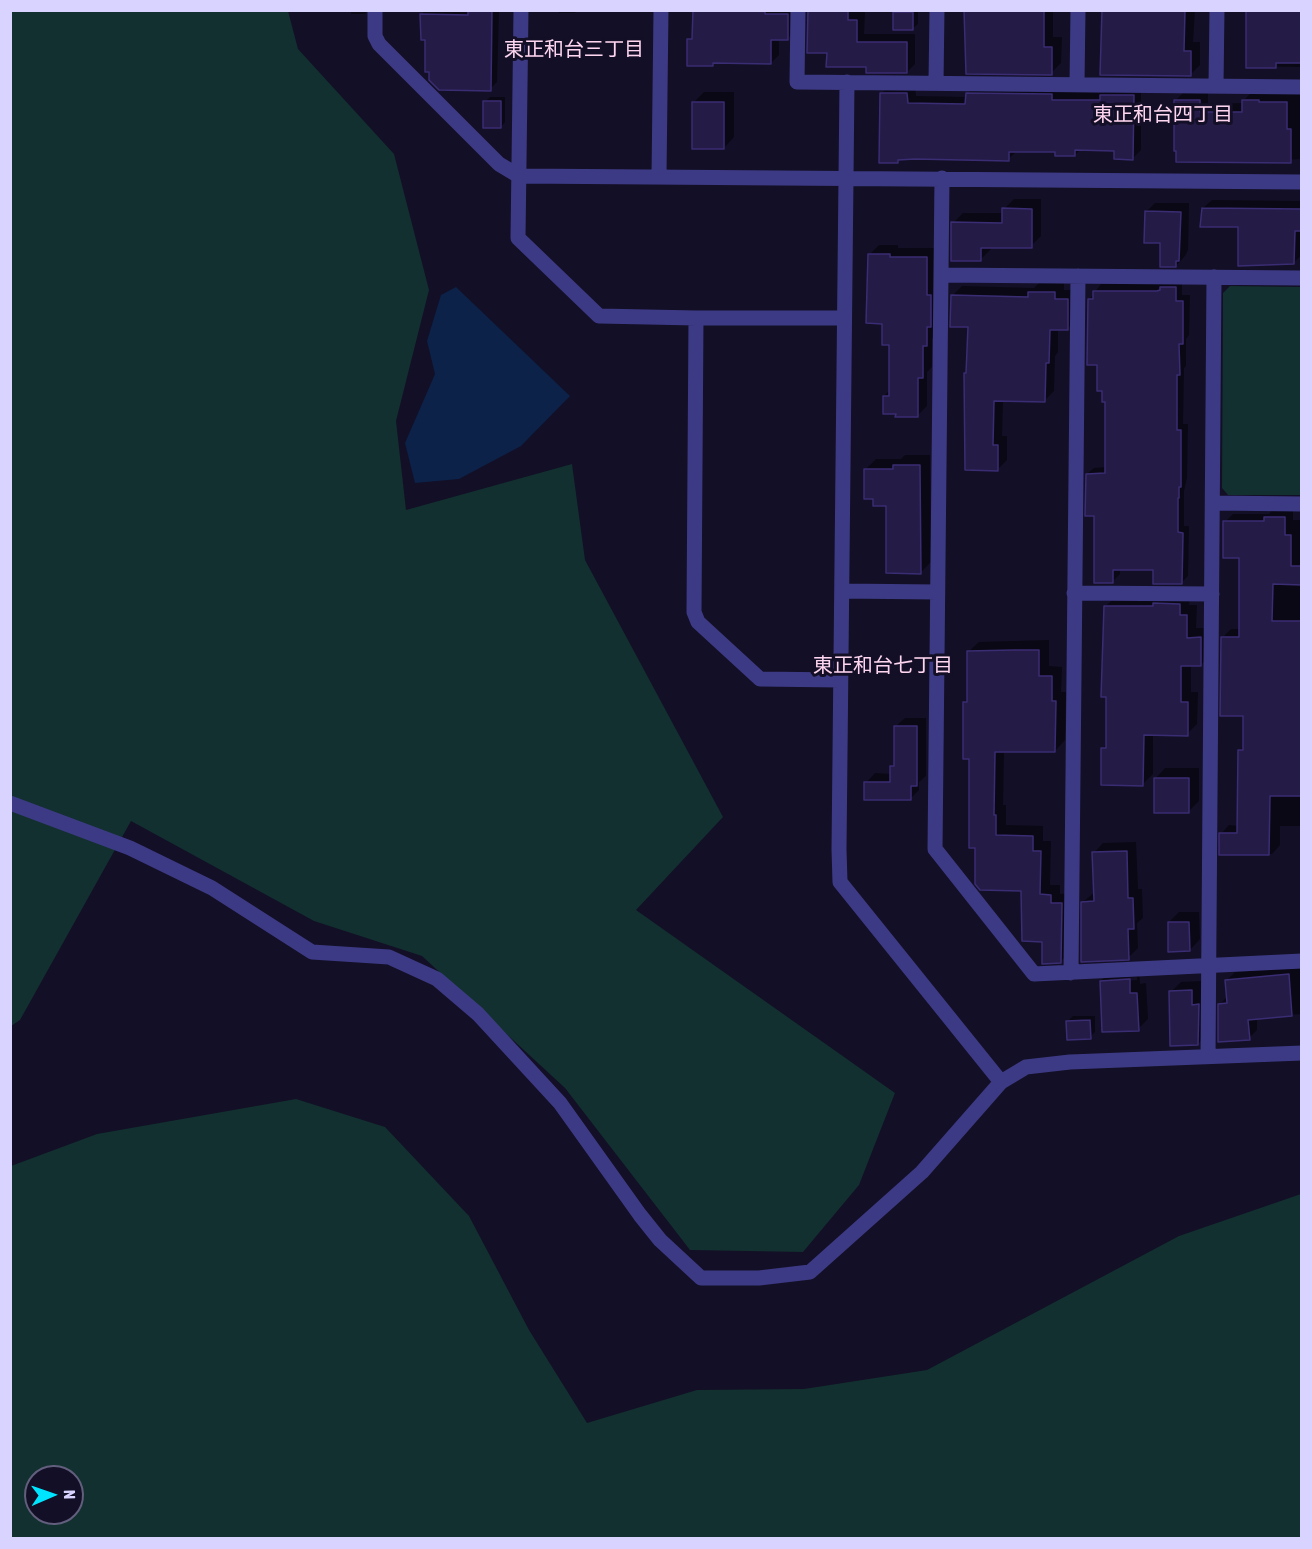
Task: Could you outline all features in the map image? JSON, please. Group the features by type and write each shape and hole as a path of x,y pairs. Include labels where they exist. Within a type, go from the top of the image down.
{"street":[{"path":"375,10 375,36 379,44 499,164 519,176 1302,182"},
{"path":"521,10 518,238 599,315 696,318 844,318"},
{"path":"659,176 661,10"},
{"path":"798,10 797,82 1302,87"},
{"path":"936,82 937,10"},
{"path":"1077,84 1078,10"},
{"path":"1216,85 1217,10"},
{"path":"847,82 840,882 1000,1082"},
{"path":"942,178 934,849 1034,974 1302,961"},
{"path":"941,275 1302,278"},
{"path":"1071,973 1078,276"},
{"path":"1208,1056 1214,277"},
{"path":"696,318 694,612 698,621 760,679 840,680"},
{"path":"1213,503 1302,504"},
{"path":"842,591 937,591"},
{"path":"1074,592 1212,594"},
{"path":"10,803 130,848 212,888 312,952 389,957 437,979 478,1014 560,1103 646,1223 660,1240 701,1278 759,1278 810,1272 922,1172 1000,1082 1026,1067 1070,1062 1302,1053"}],"green space":[{"path":"11,11 288,11 298,49 394,154 429,290 396,421 406,510 572,464 585,560 723,817 636,910 895,1093 859,1185 803,1252 690,1250 565,1088 422,956 314,921 131,821 20,1020 11,1026"},
{"path":"1230,286 1301,287 1301,495 1228,495 1222,488 1223,293"},
{"path":"296,1099 385,1127 469,1216 529,1330 587,1423 697,1390 804,1389 927,1370 1179,1236 1301,1194 1301,1538 11,1538 11,1166 97,1134"}],"water":[{"path":"456,287 570,396 521,446 459,479 415,483 405,443 435,374 427,341 441,295"}],"building":[{"path":"468,10 492,10 491,91 439,90 429,80 429,72 425,72 425,40 421,40 420,14 468,15"},
{"path":"693,10 765,10 765,14 788,14 788,40 771,40 771,64 713,63 713,66 687,66 687,39 692,39"},
{"path":"808,10 848,10 848,20 857,20 857,42 907,42 907,73 866,73 866,67 826,67 827,53 807,53"},
{"path":"964,10 1044,10 1044,47 1052,47 1052,75 966,74"},
{"path":"1102,10 1185,10 1184,51 1191,51 1191,76 1100,75"},
{"path":"1246,10 1302,10 1302,63 1276,63 1276,68 1246,68"},
{"path":"893,12 913,12 913,30 893,30"},
{"path":"880,93 907,93 908,103 965,104 966,93 1052,94 1052,100 1100,100 1100,95 1134,95 1133,160 1114,159 1114,151 1075,150 1075,156 1055,156 1055,152 1009,152 1009,161 915,159 898,160 898,163 879,163"},
{"path":"1174,100 1200,100 1200,112 1242,112 1242,100 1287,102 1287,129 1291,129 1291,163 1176,162"},
{"path":"483,101 501,101 501,128 483,128"},
{"path":"692,102 724,102 724,149 692,149"},
{"path":"1002,208 1032,209 1032,248 981,248 981,261 951,261 951,222 1002,223"},
{"path":"1202,208 1302,209 1302,231 1295,231 1294,264 1238,266 1238,227 1200,227"},
{"path":"1145,211 1181,212 1179,261 1176,261 1176,267 1160,267 1160,243 1144,243"},
{"path":"868,254 890,254 890,257 927,257 927,295 931,295 931,327 927,327 927,346 923,346 923,378 918,378 918,417 895,417 896,414 883,414 883,396 889,396 889,345 882,345 882,324 866,323"},
{"path":"1160,287 1176,287 1176,301 1183,301 1183,344 1179,344 1180,375 1177,375 1177,430 1181,430 1178,532 1183,533 1182,584 1153,584 1153,570 1113,570 1113,583 1094,583 1094,516 1085,516 1086,474 1105,473 1105,402 1102,402 1102,391 1097,391 1097,365 1087,365 1088,299 1093,299 1093,291 1157,291"},
{"path":"1028,292 1055,292 1055,299 1068,299 1068,330 1050,330 1045,402 994,401 993,445 998,445 998,471 965,470 964,373 966,373 968,327 950,327 951,295 1028,297"},
{"path":"893,465 920,465 921,574 886,573 886,506 873,506 873,499 864,499 864,469 893,469"},
{"path":"1264,517 1285,517 1285,535 1291,535 1291,566 1302,566 1302,585 1273,584 1272,621 1302,621 1302,796 1270,796 1269,855 1219,855 1219,833 1237,833 1238,750 1243,750 1243,716 1220,716 1221,637 1239,637 1239,558 1223,558 1223,521 1264,521"},
{"path":"1153,603 1180,604 1180,615 1187,615 1187,638 1201,637 1201,666 1181,666 1181,702 1188,702 1188,736 1144,735 1143,786 1101,785 1101,748 1106,748 1106,697 1101,697 1104,606 1153,606"},
{"path":"1039,650 1039,676 1052,676 1052,701 1056,701 1055,752 995,752 994,815 996,815 996,835 1033,836 1033,851 1041,851 1040,894 1051,895 1051,903 1062,903 1061,963 1042,964 1042,942 1022,941 1021,891 980,890 975,884 975,848 969,848 969,759 963,759 963,702 967,702 967,651"},
{"path":"894,726 917,726 917,786 911,786 911,800 864,800 864,782 890,782 890,766 894,766"},
{"path":"1154,778 1189,778 1189,813 1154,813"},
{"path":"1127,851 1128,898 1133,898 1134,929 1128,929 1129,960 1081,962 1081,902 1094,901 1092,852"},
{"path":"1168,922 1189,922 1190,951 1168,952"},
{"path":"1289,974 1292,1016 1248,1020 1250,1040 1218,1042 1218,1004 1227,1003 1225,980"},
{"path":"1130,979 1130,993 1137,993 1139,1031 1102,1032 1100,981"},
{"path":"1192,990 1192,1005 1199,1004 1198,1045 1170,1046 1169,991"},
{"path":"1090,1020 1091,1039 1067,1040 1066,1021"}],"district":[{"name":"東正和台三丁目","path":"574,50"},
{"name":"東正和台四丁目","path":"1163,115"},
{"name":"東正和台七丁目","path":"883,666"}]}
